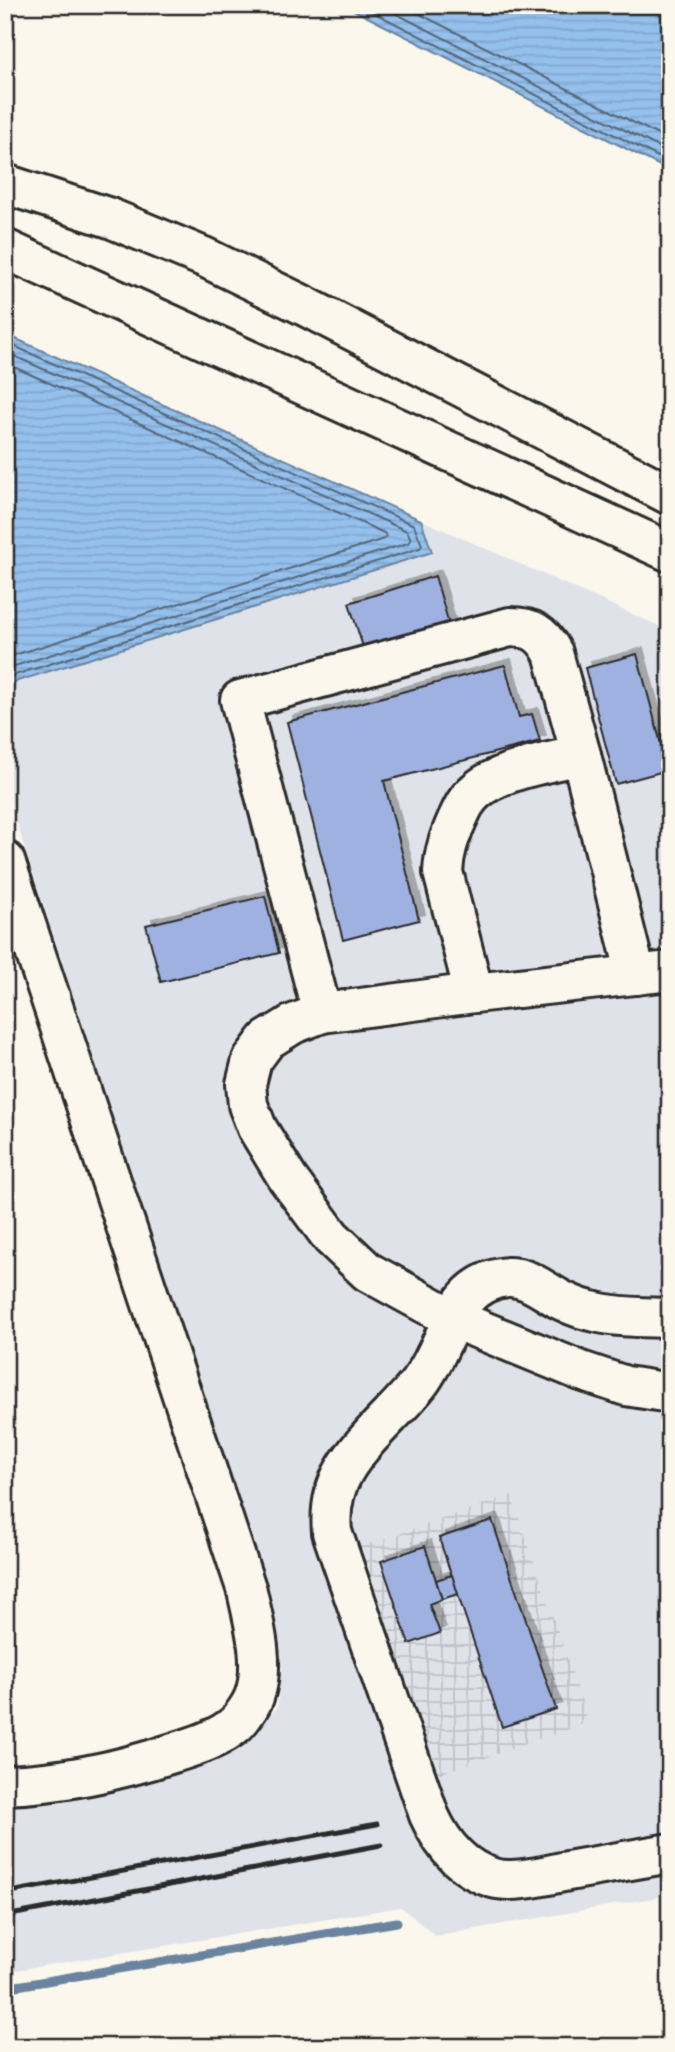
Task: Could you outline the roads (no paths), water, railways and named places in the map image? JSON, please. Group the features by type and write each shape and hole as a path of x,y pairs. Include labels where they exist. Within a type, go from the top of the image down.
{"street":[{"path":"5,184 110,218 204,257 301,304 670,495"},
{"path":"5,248 670,552"},
{"path":"322,1013 240,700 510,626 526,627 538,632 553,653 581,755 653,973 322,1013 293,1024 267,1041 251,1060 246,1083 248,1105 257,1128 288,1179 331,1237 368,1272 454,1319 581,1371 626,1386 670,1393"},
{"path":"474,993 443,872 443,855 449,838 467,800 498,776 581,755"},
{"path":"5,861 247,1591 257,1632 260,1666 254,1697 237,1723 206,1742 130,1768 46,1784 5,1785"},
{"path":"670,1318 596,1312 563,1301 532,1282 509,1277 486,1282 466,1298 421,1381 361,1448 343,1473 330,1514 332,1532 429,1815 438,1835 453,1854 472,1868 494,1878 526,1879 670,1853"}],"water":[{"path":"344,5 670,5 670,171"},
{"path":"5,334 421,520 432,552 5,685"}],"waterway":[{"path":"5,1988 397,1922"}],"railway":[{"path":"5,1893 377,1824"},
{"path":"5,1916 381,1845"}]}
